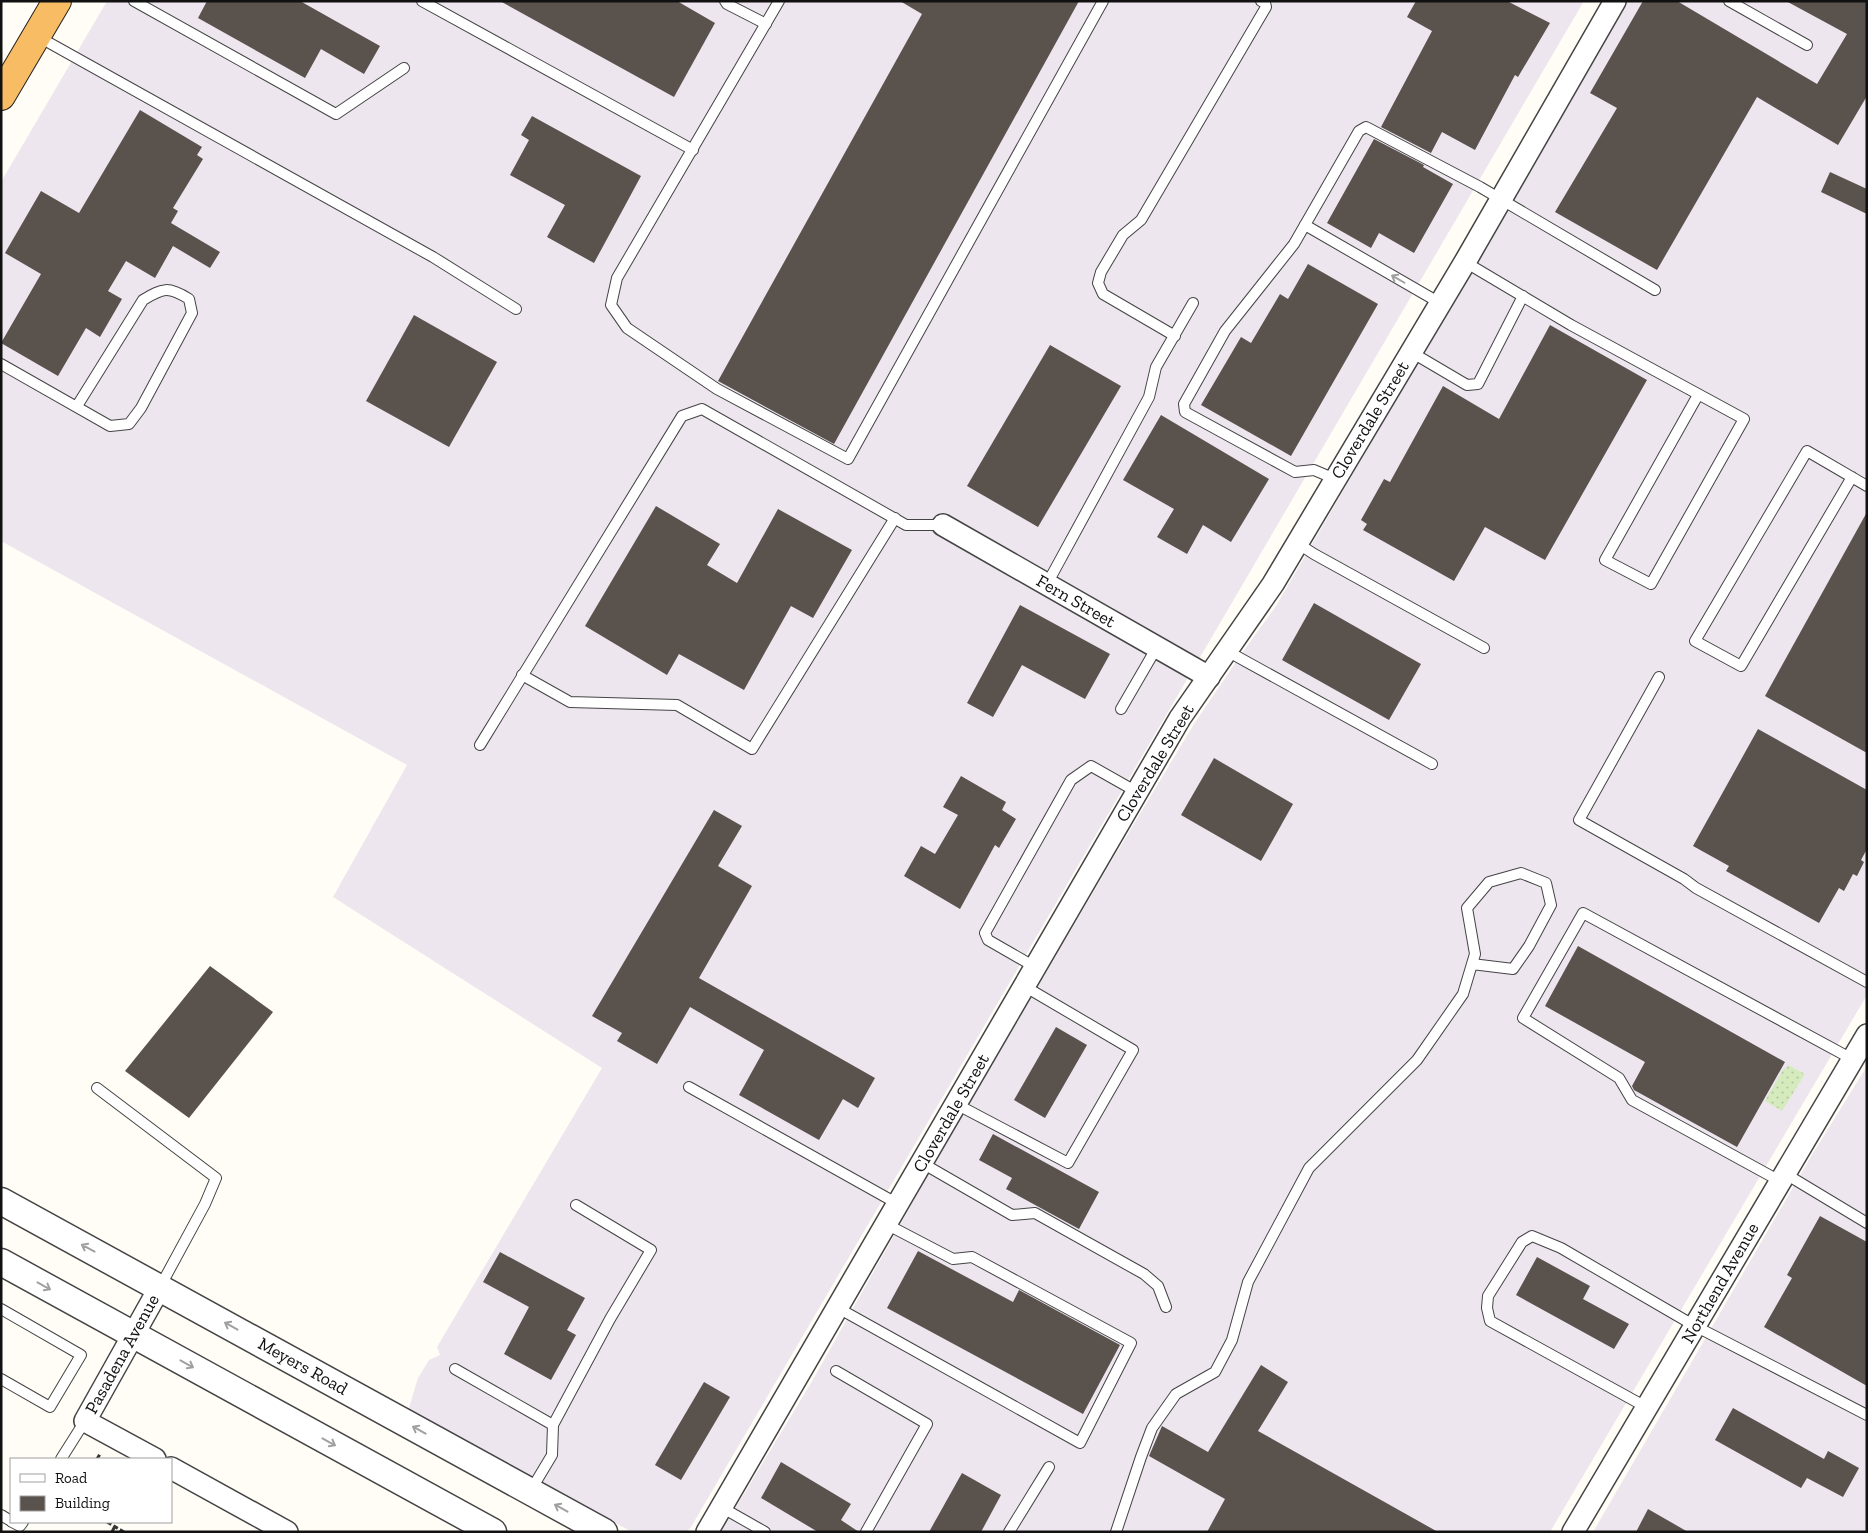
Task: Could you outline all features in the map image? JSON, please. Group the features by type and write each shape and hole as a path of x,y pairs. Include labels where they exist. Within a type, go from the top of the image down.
{"highway":[{"path":"1,96 57,1"}],"street":[{"name":"Cloverdale Street","path":"707,1532 1180,718 1273,584 1298,543 1465,262 1615,1"},
{"name":"Fern Street","path":"943,524 1209,677"},
{"name":"Northend Avenue","path":"1573,1532 1866,1036"},
{"name":"Meyers Road","path":"1,1201 604,1532"},
{"path":"1,1262 493,1532"},
{"name":"Pasadena Avenue","path":"85,1421 160,1287"},
{"path":"85,1421 153,1458"},
{"path":"172,1469 287,1532"}],"lane":[{"path":"134,1 149,5 336,114 404,68"},
{"path":"422,1 693,150"},
{"path":"725,1 727,4 766,24"},
{"path":"779,1 617,278 611,305 627,328 717,389 848,459 1103,1"},
{"path":"1174,336 1103,294 1098,284 1101,272 1123,234 1141,220 1189,139 1266,7 1265,3 1261,1"},
{"path":"1729,1 1807,45"},
{"path":"36,36 433,257 516,309"},
{"path":"1335,479 1314,470 1295,472 1185,412 1184,404 1225,331 1294,244 1359,131 1366,127 1501,199 1655,290"},
{"path":"1305,225 1440,303"},
{"path":"1465,262 1744,420 1651,584 1605,560 1698,395"},
{"path":"1,364 110,426 130,424 142,408 192,313 189,299 175,290 159,290 143,300 77,406"},
{"path":"1411,352 1467,385 1478,384 1523,296"},
{"path":"1048,584 1149,397 1156,368 1193,304"},
{"path":"480,745 682,416 702,409 906,525 943,524"},
{"path":"1852,477 1740,666 1695,641 1807,450 1852,477 1867,486"},
{"path":"522,675 570,702 677,705 752,749 894,518"},
{"path":"1298,543 1314,554 1484,648"},
{"path":"1121,709 1157,647"},
{"path":"1227,651 1432,764"},
{"path":"1659,677 1579,820 1684,879 1696,888 1867,982"},
{"path":"1035,967 988,940 985,934 1071,780 1091,766 1137,792"},
{"path":"1116,1532 1152,1428 1176,1394 1216,1372 1232,1340 1248,1282 1309,1168 1417,1060 1464,994 1472,964 1475,954 1467,908 1489,882 1522,873 1546,883 1551,905 1513,969 1472,964"},
{"path":"1852,1059 1583,913 1523,1018 1619,1078 1632,1100 1867,1223"},
{"path":"956,1104 1068,1163 1133,1050 1024,986"},
{"path":"689,1087 898,1204"},
{"path":"97,1088 216,1178 205,1204 160,1287"},
{"path":"922,1164 1012,1215 1035,1213 1144,1274 1158,1286 1166,1307"},
{"path":"531,1492 552,1455 553,1425 610,1319 651,1250 576,1205"},
{"path":"838,1308 1080,1443 1131,1343 972,1258 953,1259 886,1224"},
{"path":"1646,1407 1490,1320 1487,1308 1488,1296 1522,1242 1532,1236 1560,1248 1695,1326 1867,1415"},
{"path":"1,1309 80,1355 50,1407 1,1379"},
{"path":"455,1369 553,1425"},
{"path":"836,1371 927,1424 866,1532"},
{"path":"62,1458 85,1421"},
{"path":"1009,1532 1049,1468"},
{"path":"721,1507 765,1532"}],"path":[{"path":"98,1458 100,1454"},
{"path":"109,1523 124,1532"},
{"path":"112,1532 115,1526"}],"shaded area":[{"path":"107,1 1584,1 691,1527 686,1532 632,1532 408,1411 418,1378 429,1360 440,1355 437,1347 602,1068 333,897 407,765 1,541 1,182"},
{"path":"1628,1 1867,1 1867,995 1550,1532 721,1532 811,1383 941,1152 1111,862 1194,724 1276,606"},
{"path":"1867,1066 1867,1532 1593,1532 1810,1158"}],"green space":[{"path":"1788,1065 1805,1074 1782,1111 1765,1101 1784,1068 1786,1069"}],"building":[{"path":"207,1 300,1 380,46 364,74 321,49 305,78 198,18"},
{"path":"500,1 677,1 715,23 674,97"},
{"path":"900,1 1079,1 834,444 718,381 922,14"},
{"path":"1416,1 1507,1 1550,23 1518,77 1515,75 1475,150 1442,132 1431,153 1381,127 1432,31 1407,17"},
{"path":"1643,1 1677,1 1817,84 1847,34 1786,1 1867,1 1867,96 1838,145 1757,97 1657,270 1555,212 1617,108 1590,93"},
{"path":"140,110 202,147 197,155 203,159 173,208 178,211 171,223 220,252 210,268 173,246 155,278 126,261 108,291 122,299 100,337 86,328 58,376 1,343 41,274 5,253 41,191 79,213"},
{"path":"532,116 641,176 594,263 547,237 565,205 510,175 529,140 521,135"},
{"path":"1374,139 1424,165 1423,167 1453,184 1414,253 1379,233 1371,248 1327,223"},
{"path":"1830,172 1867,189 1867,214 1821,192"},
{"path":"1308,264 1378,304 1291,456 1201,405 1241,337 1251,343 1280,294 1288,299"},
{"path":"414,315 497,362 449,447 366,401"},
{"path":"1550,325 1647,380 1545,560 1485,527 1454,581 1363,530 1367,524 1361,520 1384,479 1390,482 1443,386 1499,419"},
{"path":"1050,345 1121,386 1038,527 967,486"},
{"path":"1161,415 1269,479 1231,542 1203,525 1187,554 1157,537 1174,509 1123,480"},
{"path":"656,506 720,544 707,565 737,583 778,509 852,550 813,618 791,606 744,690 679,654 667,675 585,626"},
{"path":"1867,512 1867,753 1765,696"},
{"path":"1314,603 1421,664 1389,720 1282,660"},
{"path":"1020,605 1110,654 1085,699 1022,665 993,717 967,703"},
{"path":"1758,729 1867,790 1867,849 1861,860 1864,862 1857,876 1853,874 1844,891 1839,888 1819,923 1726,871 1729,866 1693,846"},
{"path":"1214,758 1293,804 1261,861 1181,815"},
{"path":"961,776 1006,802 1002,810 1016,819 999,848 995,845 960,909 904,876 921,846 935,854 958,815 943,807"},
{"path":"714,810 742,826 718,866 752,886 699,978 875,1078 858,1108 843,1099 819,1140 739,1095 764,1050 690,1007 657,1064 617,1041 622,1033 592,1016"},
{"path":"1578,946 1785,1062 1737,1147 1634,1090 1632,1086 1645,1062 1545,1006"},
{"path":"210,966 273,1012 189,1118 125,1071"},
{"path":"1056,1027 1087,1045 1045,1118 1014,1100"},
{"path":"993,1134 1099,1192 1079,1229 1006,1189 1012,1178 979,1160"},
{"path":"1820,1216 1867,1242 1867,1386 1764,1327 1792,1278 1787,1275"},
{"path":"918,1251 1013,1302 1019,1290 1120,1345 1083,1414 887,1308"},
{"path":"500,1252 585,1298 567,1330 576,1335 551,1380 504,1354 529,1307 483,1282"},
{"path":"1537,1257 1590,1286 1583,1299 1629,1324 1614,1349 1516,1295"},
{"path":"1261,1365 1288,1382 1258,1431 1438,1532 1207,1532 1225,1499 1149,1456 1162,1426 1208,1452"},
{"path":"704,1382 730,1397 681,1480 655,1465"},
{"path":"1733,1408 1824,1459 1828,1451 1859,1468 1843,1497 1807,1478 1801,1488 1715,1440"},
{"path":"781,1462 851,1504 841,1520 859,1532 818,1532 761,1498"},
{"path":"962,1473 1001,1495 981,1532 929,1532"},
{"path":"1648,1509 1688,1532 1636,1532"}]}
